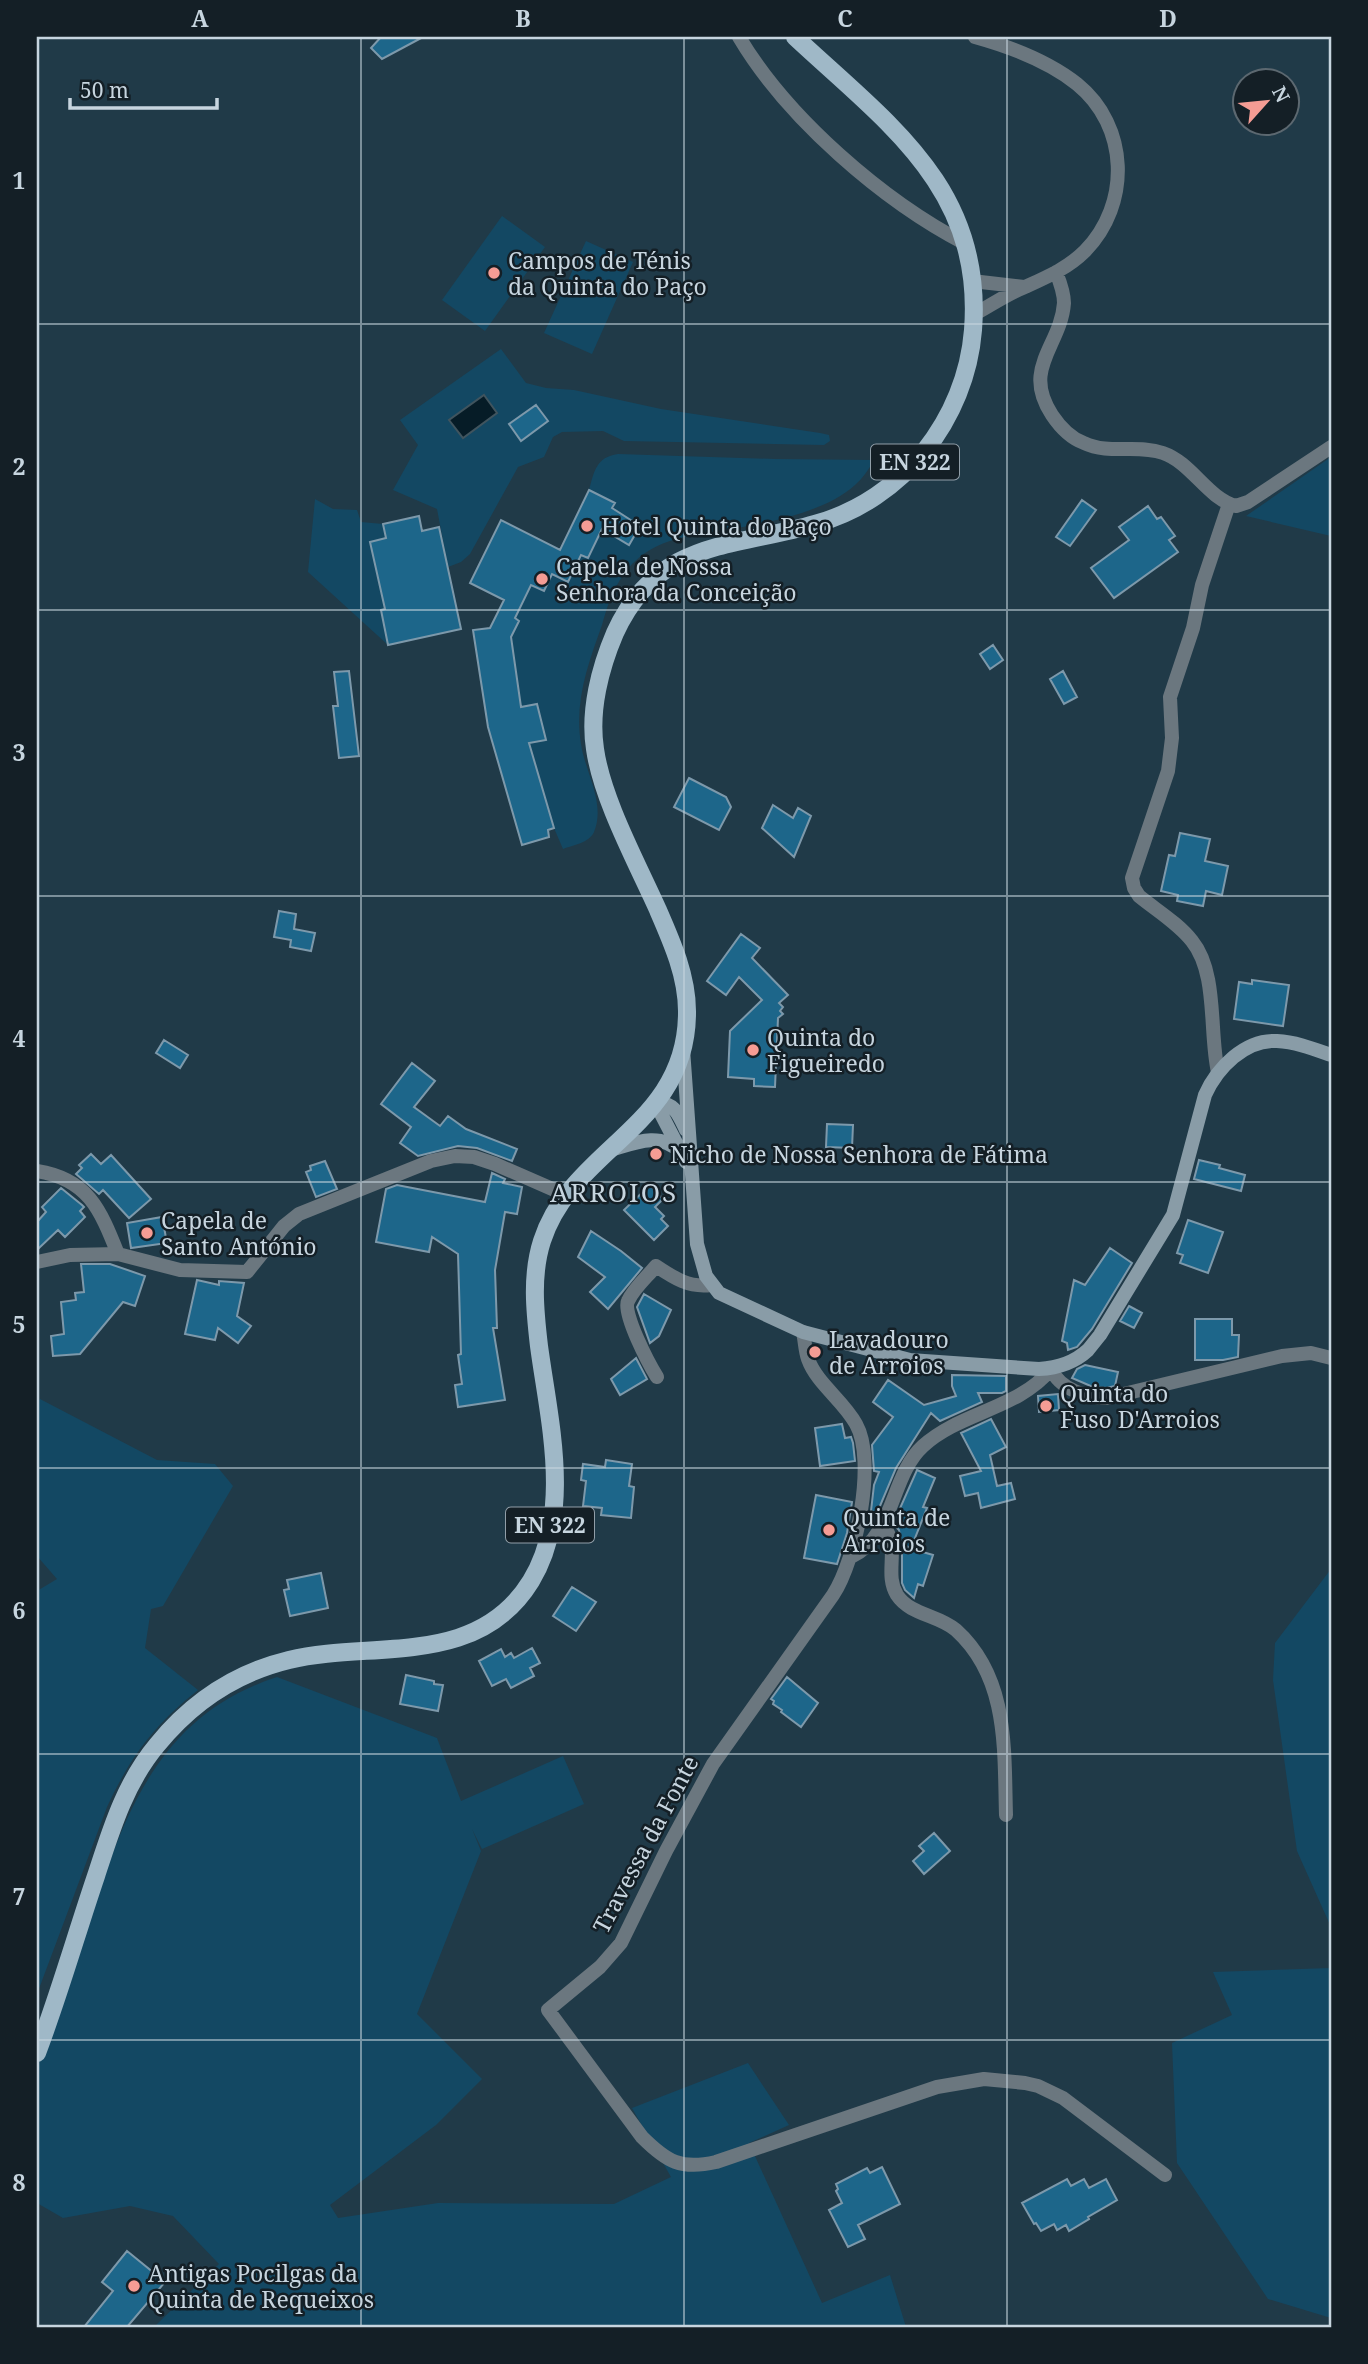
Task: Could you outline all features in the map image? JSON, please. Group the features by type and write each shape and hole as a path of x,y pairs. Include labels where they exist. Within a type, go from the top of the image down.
{"main road":[{"name":"EN 322","path":"37,2053 122,1802 146,1758 191,1709 229,1682 282,1662 321,1654 431,1646 464,1635 502,1614 519,1597 543,1556 549,1533 554,1488 553,1453 536,1312 536,1276 542,1241 550,1220 576,1181 639,1124 656,1104 671,1079 683,1047 687,1008 680,967 611,802 596,756 593,726 595,703 608,651 632,604 657,577 676,562 707,548 826,521 858,506 901,476 932,442 954,405 968,362 973,315 972,281 966,244 948,200 919,155 795,37"}],"street":[{"path":"740,37 775,88 841,155 891,197 928,223 966,244"},
{"path":"973,315 1075,260 1093,242 1107,220 1117,193 1119,171 1111,133 1088,95 1065,76 1016,51 975,37"},
{"path":"1056,272 1063,296 1063,307 1043,363 1040,382 1044,399 1056,421 1076,439 1111,450 1153,451 1169,456 1229,504 1236,506 1244,505 1331,447"},
{"path":"972,281 1024,287"},
{"path":"1218,1072 1208,981 1203,961 1184,932 1139,896 1132,878 1168,771 1172,738 1171,697 1194,628 1202,585 1229,504"},
{"path":"851,1557 869,1544 882,1524 910,1462 922,1446 949,1429 1030,1389 1051,1369 1080,1357 1095,1342 1168,1225 1182,1189 1205,1095 1218,1072 1245,1049 1265,1042 1285,1042 1331,1055"},
{"path":"683,1047 699,1256 711,1285 726,1297 803,1332 910,1360 1051,1369"},
{"path":"689,1136 674,1108 666,1103 656,1104 693,1181"},
{"path":"610,1150 641,1141 659,1140 673,1145 686,1162"},
{"path":"37,1262 71,1255 118,1254 180,1270 247,1272 284,1226 299,1214 425,1164 455,1156 485,1160 566,1195"},
{"path":"37,1171 58,1175 78,1186 101,1216 118,1254"},
{"path":"657,1377 643,1352 627,1309 628,1301 656,1266 684,1282 698,1286 711,1285"},
{"name":"Travessa da Fonte","path":"803,1332 811,1365 853,1419 862,1440 864,1474 847,1571 833,1595 713,1764 621,1943 600,1967 548,2010 642,2137 672,2162 687,2166 716,2162 937,2087 984,2079 1025,2083 1051,2092 1074,2105 1166,2175"},
{"path":"1051,1369 1066,1387 1092,1397 1107,1398 1282,1356 1311,1353 1331,1358"},
{"path":"882,1524 888,1530 892,1542 892,1579 899,1597 916,1610 950,1625 960,1635 979,1660 996,1695 1004,1733 1006,1815"}],"shaded area":[{"name":"Campos de Ténis da Quinta do Paço","path":"502,216 545,247 485,331 442,300"},
{"name":"Campos de Ténis da Quinta do Paço","path":"586,241 633,262 592,354 544,333"},
{"path":"501,349 526,383 574,390 661,409 820,433 829,435 830,441 824,445 624,441 603,431 562,432 553,437 544,457 518,467 470,554 461,562 448,567 437,509 393,490 418,445 400,420"},
{"path":"484,395 497,413 463,438 449,420"},
{"path":"618,454 874,460 855,485 827,503 776,520 664,543 638,558 627,570 608,604 587,669 579,713 581,744 594,788 597,821 592,836 563,849 554,828 529,743 545,739 537,705 521,707 511,637 519,621 515,618 531,585 544,591 552,574 568,581 581,555 588,557 615,504 589,490 600,462"},
{"path":"1331,457 1331,536 1246,516"},
{"path":"315,499 333,509 357,510 361,522 383,524 386,538 370,542 385,609 381,611 388,645 308,572"},
{"path":"40,1399 157,1460 215,1464 233,1486 163,1606 151,1609 145,1648 198,1690 156,1729 125,1772 107,1807 37,1994 37,1591 57,1579 37,1556 37,1403"},
{"path":"1331,1569 1331,1927 1297,1851 1273,1680 1275,1643"},
{"path":"277,1677 437,1738 461,1801 563,1756 584,1804 482,1849 472,1829 481,1851 417,2014 482,2079 436,2125 330,2205 338,2218 438,2203 614,2204 671,2177 632,2108 748,2063 789,2125 749,2143 822,2303 890,2275 906,2327 154,2327 219,2264 173,2216 130,2206 63,2218 37,2203 35,2102 38,2065 121,1832 141,1792 164,1756 194,1724 231,1697"},
{"path":"1331,1968 1331,2318 1268,2299 1177,2163 1172,2043 1232,2015 1213,1972"}],"building":[{"path":"381,37 423,37 382,59 371,48"},
{"path":"536,405 548,421 521,441 509,424"},
{"path":"589,490 615,503 612,508 640,526 629,545 602,529 588,558 581,555 568,582 552,574 544,591 531,585 515,618 519,621 511,637 521,707 537,704 546,740 529,743 554,828 548,830 549,837 522,845 488,727 473,630 490,628 504,600 470,583 501,520 560,550"},
{"path":"1082,500 1096,510 1070,546 1056,537"},
{"path":"1148,506 1157,519 1161,517 1175,536 1169,540 1178,552 1114,598 1091,568 1129,540 1119,527"},
{"path":"419,516 422,531 439,527 461,629 388,645 381,610 385,609 370,542 386,538 383,524"},
{"path":"993,645 1003,660 990,669 980,654"},
{"path":"349,671 359,756 339,758 333,706 338,706 334,672"},
{"path":"1063,671 1077,697 1064,704 1050,679"},
{"path":"689,778 726,797 731,807 719,830 674,807"},
{"path":"773,805 793,818 798,808 811,816 794,857 762,828"},
{"path":"1180,833 1210,839 1205,861 1228,866 1222,895 1206,891 1203,906 1177,901 1178,895 1161,891 1169,855 1175,856"},
{"path":"279,911 296,914 294,929 315,933 311,951 290,947 291,940 274,937"},
{"name":"Quinta do Figueiredo","path":"741,934 760,948 752,958 788,995 779,1003 783,1007 780,1011 783,1014 778,1018 775,1087 754,1086 754,1079 728,1077 730,1031 762,1000 739,977 726,995 707,981"},
{"path":"1252,980 1289,985 1283,1026 1234,1019 1239,982 1252,984"},
{"path":"164,1040 188,1055 180,1068 156,1053"},
{"path":"412,1063 435,1081 414,1107 440,1126 448,1116 466,1129 517,1149 512,1161 477,1148 458,1146 418,1156 400,1143 411,1127 381,1104"},
{"path":"827,1124 853,1125 852,1148 826,1147"},
{"path":"91,1154 101,1164 111,1155 151,1199 129,1218 103,1190 99,1194 76,1174 82,1168 79,1165"},
{"path":"1199,1160 1245,1175 1241,1191 1194,1179"},
{"path":"325,1161 337,1189 316,1197 306,1172 311,1170 310,1166"},
{"path":"492,1173 505,1179 503,1183 522,1187 517,1214 505,1212 495,1270 497,1328 493,1328 505,1400 458,1407 455,1385 462,1384 458,1355 461,1354 458,1254 432,1237 429,1252 376,1242 386,1189 397,1185 485,1202"},
{"path":"650,1185 663,1199 655,1207 664,1216 661,1219 668,1226 654,1240 624,1210"},
{"path":"61,1188 84,1207 80,1211 85,1217 65,1237 58,1230 37,1250 37,1222 46,1212 42,1207"},
{"name":"Capela de Santo António","path":"162,1217 167,1243 131,1248 127,1223"},
{"path":"1188,1220 1223,1232 1208,1273 1180,1263 1183,1255 1177,1253"},
{"path":"591,1231 642,1268 608,1309 590,1292 605,1277 578,1257"},
{"path":"1110,1248 1132,1263 1092,1329 1077,1347 1068,1350 1067,1343 1062,1341 1074,1280 1085,1285"},
{"path":"81,1264 110,1264 145,1276 135,1306 123,1302 80,1354 53,1356 51,1336 64,1334 61,1302 76,1300 75,1293 84,1292"},
{"path":"197,1280 219,1285 219,1281 244,1283 237,1316 251,1326 238,1343 218,1328 215,1340 185,1334"},
{"path":"644,1294 671,1310 659,1336 650,1343 637,1307"},
{"path":"1129,1306 1142,1313 1134,1328 1120,1321"},
{"path":"1195,1319 1232,1319 1232,1335 1239,1335 1238,1357 1195,1360"},
{"path":"636,1358 647,1379 620,1395 611,1379"},
{"path":"1085,1365 1118,1372 1115,1386 1093,1387 1072,1378 1077,1369"},
{"path":"952,1375 1006,1376 1006,1391 978,1393 982,1402 940,1421 931,1413 896,1468 877,1513 871,1511 874,1485 879,1472 874,1471 872,1445 893,1417 873,1402 888,1380 924,1405 956,1396"},
{"name":"Quinta do Fuso D'Arroios","path":"1058,1394 1059,1410 1039,1412 1038,1396"},
{"path":"991,1419 1006,1447 990,1455 997,1486 1011,1483 1015,1499 981,1508 978,1493 965,1496 960,1476 981,1471 961,1433"},
{"path":"842,1424 845,1438 851,1437 855,1461 820,1466 815,1428"},
{"path":"606,1460 632,1464 629,1486 634,1487 631,1518 601,1515 602,1508 583,1506 586,1481 581,1480 583,1464 605,1467"},
{"path":"917,1470 935,1478 923,1507 927,1508 911,1548 901,1544 899,1530 893,1524"},
{"name":"Quinta de Arroios","path":"816,1495 852,1502 847,1533 837,1564 804,1558"},
{"path":"902,1546 933,1555 923,1586 918,1584 914,1598 902,1583"},
{"path":"321,1573 328,1608 290,1616 284,1590 289,1589 287,1580"},
{"path":"572,1587 596,1602 576,1631 553,1616"},
{"path":"532,1648 540,1663 530,1668 534,1676 511,1688 506,1679 492,1686 479,1661 501,1649 505,1657 511,1653 514,1658"},
{"path":"406,1675 443,1685 438,1711 400,1704"},
{"path":"787,1677 818,1703 801,1727 781,1712 771,1699"},
{"path":"934,1833 950,1851 924,1874 913,1861 924,1851 919,1846"},
{"path":"882,2167 900,2204 858,2225 865,2239 848,2247 829,2210 842,2203 836,2191 836,2184 867,2168 870,2173"},
{"path":"1067,2179 1071,2186 1084,2179 1089,2188 1106,2179 1117,2200 1069,2231 1066,2225 1057,2230 1054,2224 1041,2231 1022,2203"},
{"name":"Antigas Pocilgas da Quinta de Requeixos","path":"127,2251 165,2282 127,2327 84,2327 113,2291 102,2282"}],"place":[{"name":"Campos de Ténis da Quinta do Paço","path":"494,273"},
{"name":"Hotel Quinta do Paço","path":"587,526"},
{"name":"Capela de Nossa Senhora da Conceição","path":"542,579"},
{"name":"Quinta do Figueiredo","path":"753,1050"},
{"name":"Nicho de Nossa Senhora de Fátima","path":"656,1154"},
{"name":"Capela de Santo António","path":"147,1233"},
{"name":"Lavadouro de Arroios","path":"815,1352"},
{"name":"Quinta do Fuso D'Arroios","path":"1046,1406"},
{"name":"Quinta de Arroios","path":"829,1530"},
{"name":"Antigas Pocilgas da Quinta de Requeixos","path":"134,2286"}],"district":[{"name":"ARROIOS","path":"614,1192"}]}
